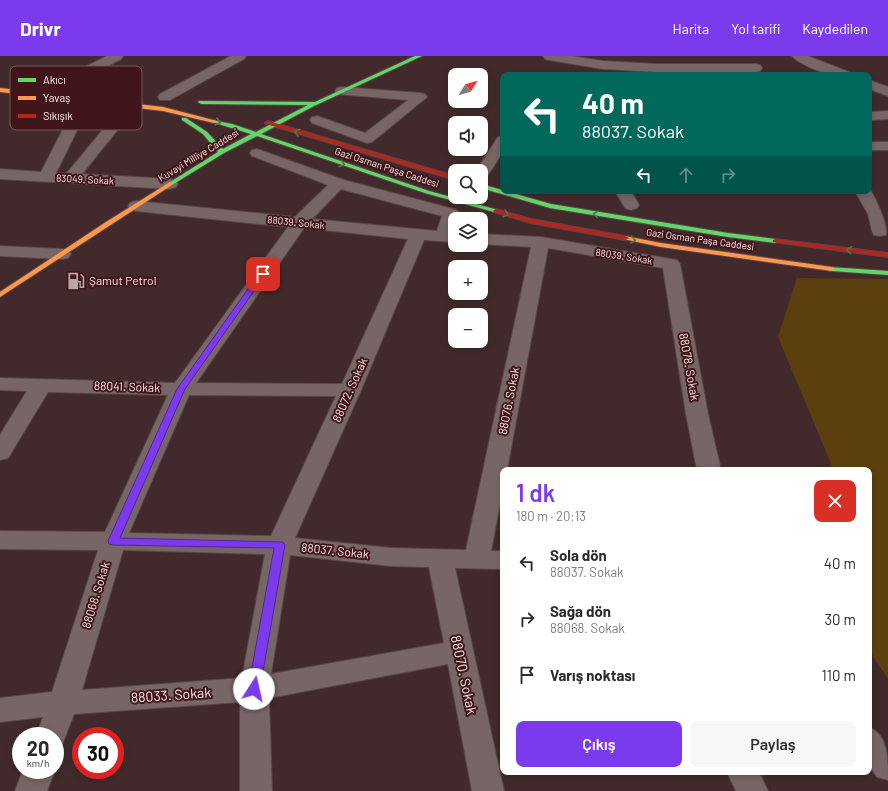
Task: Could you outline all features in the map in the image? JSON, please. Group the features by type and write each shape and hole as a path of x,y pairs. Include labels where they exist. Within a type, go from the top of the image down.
{"main road":[{"name":"Kuvayi Milliye Caddesi","path":"0,295 170,184 222,152 317,103 419,56"},
{"path":"0,82 10,83"},
{"name":"Gazi Osman Paşa Caddesi","path":"0,90 10,91"},
{"name":"Gazi Osman Paşa Caddesi","path":"142,100 162,101 180,99"},
{"name":"Gazi Osman Paşa Caddesi","path":"162,101 230,126 427,192 530,221 661,245 823,268 888,273"},
{"path":"162,101 208,134 222,152"},
{"path":"230,111 197,102 317,103"},
{"name":"Gazi Osman Paşa Caddesi","path":"260,120 448,176"},
{"name":"Gazi Osman Paşa Caddesi","path":"488,181 500,186"},
{"name":"Gazi Osman Paşa Caddesi","path":"520,194 550,206 728,235 888,255"}],"street":[{"path":"97,66 117,56"},
{"path":"162,101 240,56"},
{"path":"549,56 566,59 603,70 656,68 756,68 746,56"},
{"path":"798,56 836,72"},
{"path":"556,70 566,59"},
{"path":"872,80 888,82"},
{"path":"872,85 888,92"},
{"path":"317,120 367,138 420,97 342,91"},
{"path":"872,116 888,115"},
{"path":"46,177 70,130"},
{"path":"70,178 110,130"},
{"path":"872,146 888,146"},
{"path":"257,153 338,183 448,212"},
{"path":"488,171 498,158"},
{"name":"83049. Sokak","path":"0,174 170,184"},
{"name":"88068. Sokak","path":"54,727 113,541 181,389 299,223 338,183"},
{"path":"865,194 876,214 880,231"},
{"name":"88039. Sokak","path":"136,206 448,237"},
{"name":"88072. Sokak","path":"256,791 254,689 280,545 418,235"},
{"name":"88039. Sokak","path":"488,239 541,242 671,264"},
{"name":"88076. Sokak","path":"477,559 541,242"},
{"path":"0,252 62,254"},
{"name":"88078. Sokak","path":"671,264 697,414 709,467"},
{"name":"88041. Sokak","path":"0,384 181,389 350,390"},
{"path":"0,453 41,385"},
{"name":"88037. Sokak","path":"0,540 280,545 391,557 500,560"},
{"name":"88070. Sokak","path":"440,559 488,791"},
{"name":"88033. Sokak","path":"0,710 63,703 254,689 460,651"},
{"path":"872,744 888,767"},
{"path":"744,775 752,791"},
{"path":"31,791 36,779"}],"shaded area":[{"path":"797,278 888,279 888,679 872,655 872,467 831,467 830,461 778,337"}],"traffic: fast":[{"path":"170,184 222,152 312,105 419,56"},
{"path":"201,102 314,103"},
{"path":"184,119 205,133 222,152"},
{"path":"214,121 230,125 427,192 496,211"},
{"path":"488,188 500,192"},
{"path":"509,194 550,206 728,235 775,241"},
{"path":"832,269 888,273"}],"traffic: slow":[{"path":"0,90 10,91"},
{"path":"142,107 163,109 214,121"},
{"path":"0,295 108,223 170,184"},
{"path":"625,238 661,245 832,269"}],"traffic: jam":[{"path":"268,123 448,176"},
{"path":"496,211 530,221 625,238"},
{"path":"775,241 888,255"}],"place":[{"name":"Şamut Petrol","path":"76,281"}],"route":[{"path":"254,689 280,545 113,541 181,389 263,274"}]}
